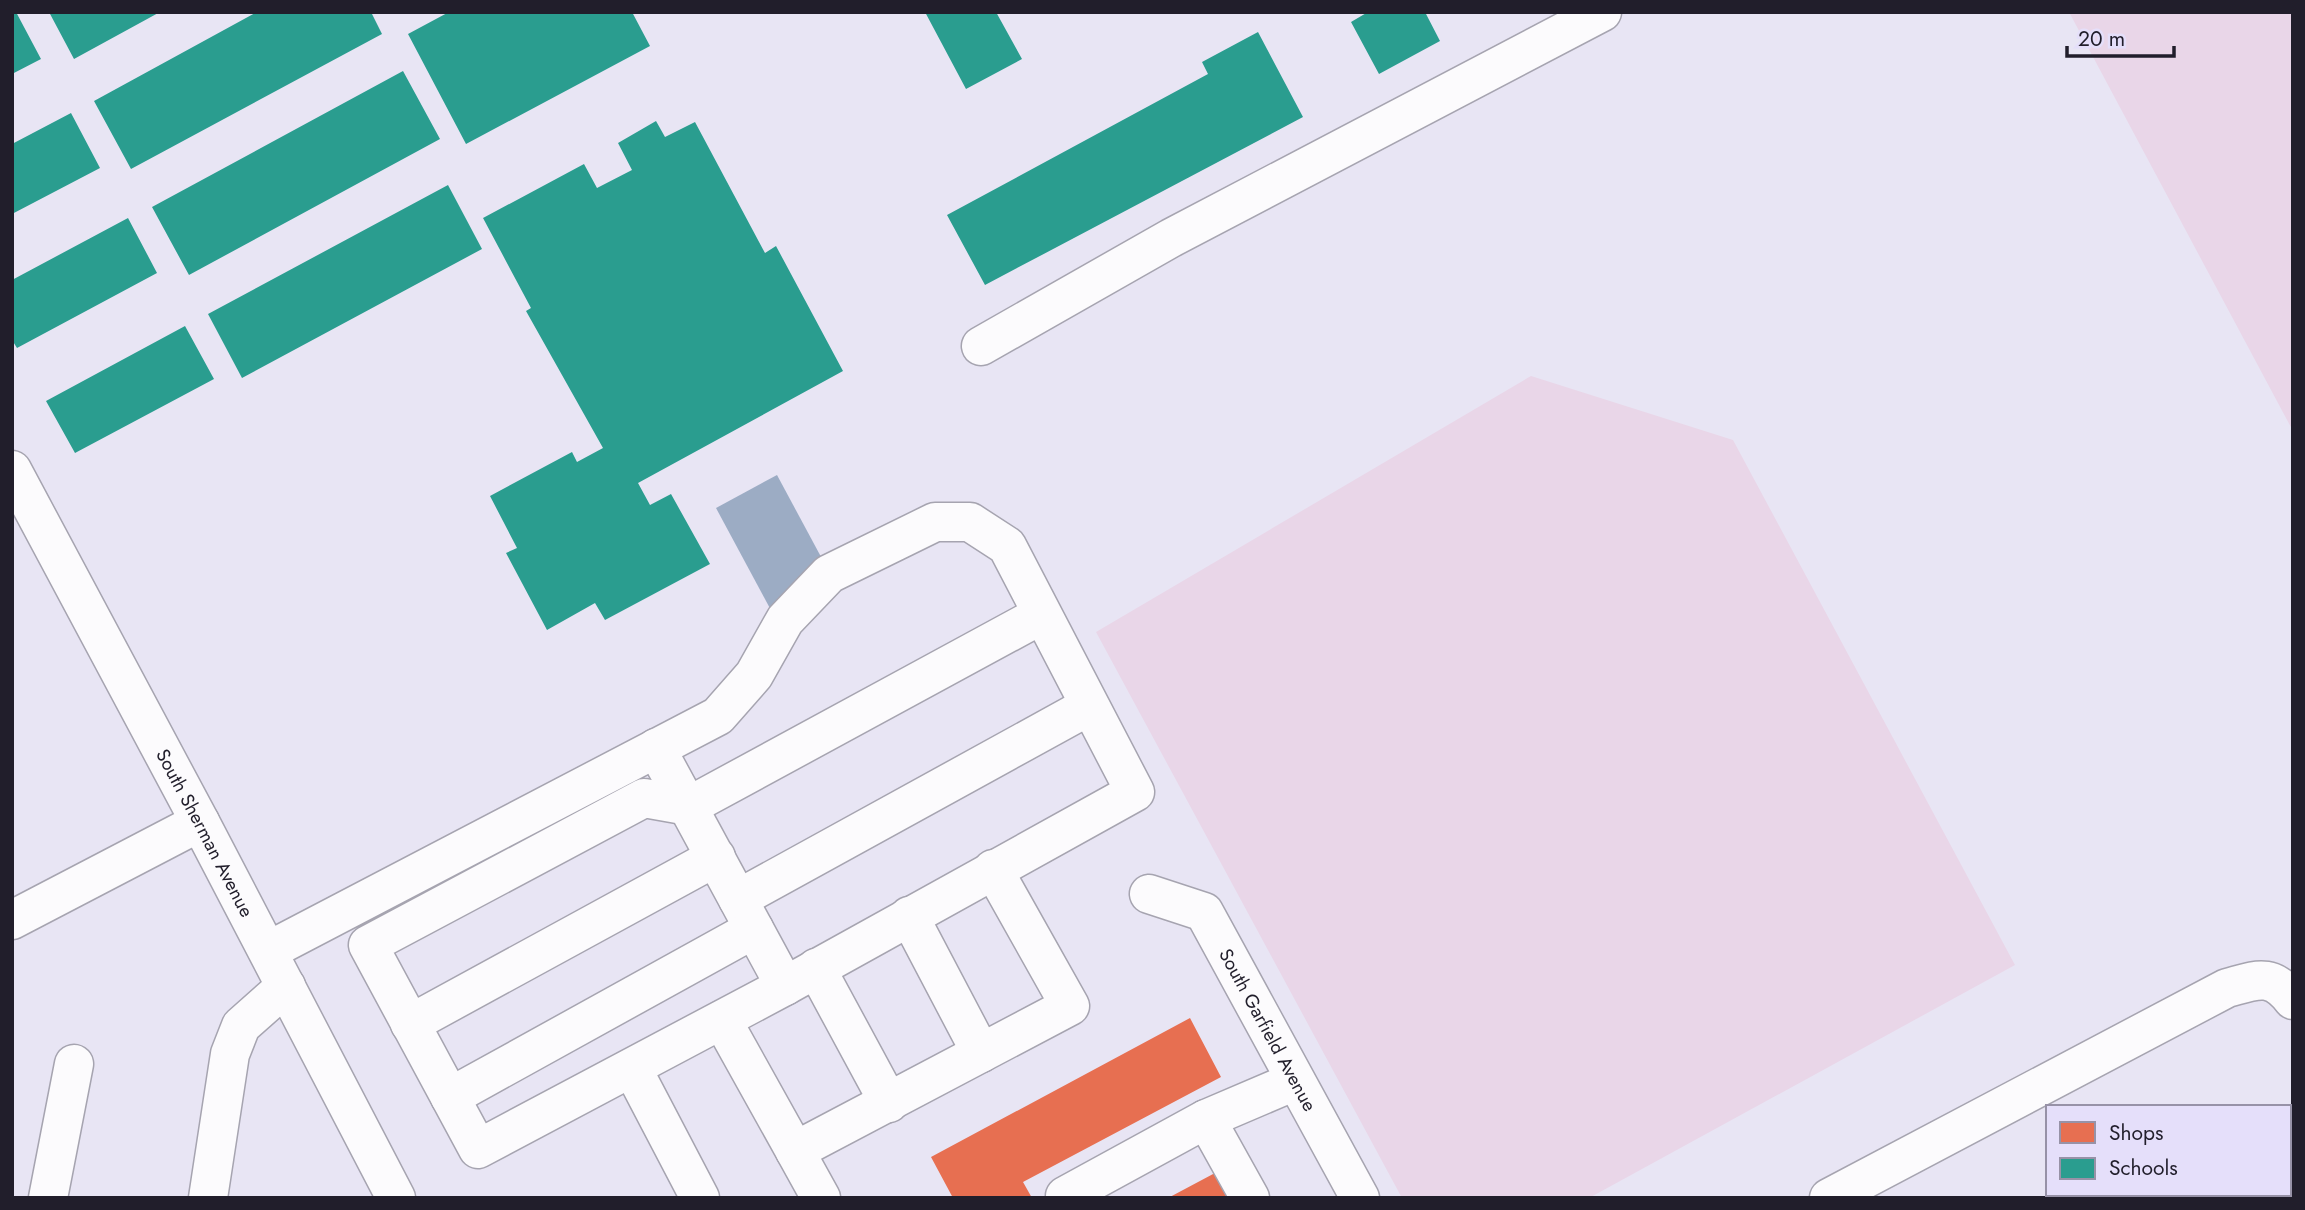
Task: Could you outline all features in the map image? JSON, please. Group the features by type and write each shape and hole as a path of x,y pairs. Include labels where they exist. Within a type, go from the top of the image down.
{"street":[{"path":"981,346 1171,238 1602,12"},
{"name":"South Sherman Avenue","path":"12,470 396,1198"},
{"path":"268,951 719,716 754,675 785,620 829,574 935,522 970,522 1007,546 1135,792 722,1020 478,1149 368,945 644,798 689,806 1041,615"},
{"path":"450,1097 1089,706"},
{"path":"656,748 746,914 800,977 890,1103"},
{"path":"12,920 200,822"},
{"path":"410,1024 716,857"},
{"path":"795,1152 1070,1006 993,869"},
{"name":"South Garfield Avenue","path":"1149,894 1204,912 1360,1198"},
{"path":"909,916 981,1053"},
{"path":"1829,1198 2227,988 2260,979 2283,988 2293,1000"},
{"path":"208,1198 230,1054 241,1026 286,986"},
{"path":"722,1020 821,1198"},
{"path":"48,1198 74,1064"},
{"path":"632,1068 699,1198"},
{"path":"1066,1198 1065,1196 1206,1119 1295,1081"},
{"path":"1206,1119 1250,1198"}],"shaded area":[{"path":"2069,12 2293,12 2293,431"},
{"path":"1531,376 1733,440 2015,965 1589,1198 1402,1198 1096,632"}],"water":[{"path":"777,475 834,581 773,614 716,508"}],"building: Shops":[{"path":"1190,1018 1221,1077 1023,1182 1032,1198 953,1198 931,1157"},
{"path":"1230,1165 1246,1198 1168,1198"}],"building: Schools":[{"path":"12,12 16,12 41,59 12,74"},
{"path":"49,12 160,12 74,59"},
{"path":"257,12 371,12 382,34 131,169 94,101"},
{"path":"449,12 632,12 650,46 466,144 408,34"},
{"path":"925,12 996,12 1022,59 966,89"},
{"path":"1368,12 1425,12 1440,41 1379,74 1351,22"},
{"path":"1258,32 1303,117 985,285 947,215 1208,74 1202,62"},
{"path":"403,71 440,139 189,275 152,207"},
{"path":"71,113 100,168 12,214 12,144"},
{"path":"656,121 665,137 695,122 765,253 776,246 843,371 638,483 650,505 671,494 710,564 605,620 595,603 547,630 506,553 517,548 490,496 572,452 577,462 603,448 526,311 531,308 483,218 584,164 597,188 632,170 618,143"},
{"path":"448,185 482,249 242,378 208,314"},
{"path":"128,218 157,273 17,348 12,340 12,280"},
{"path":"185,326 214,379 75,453 46,401"}]}
